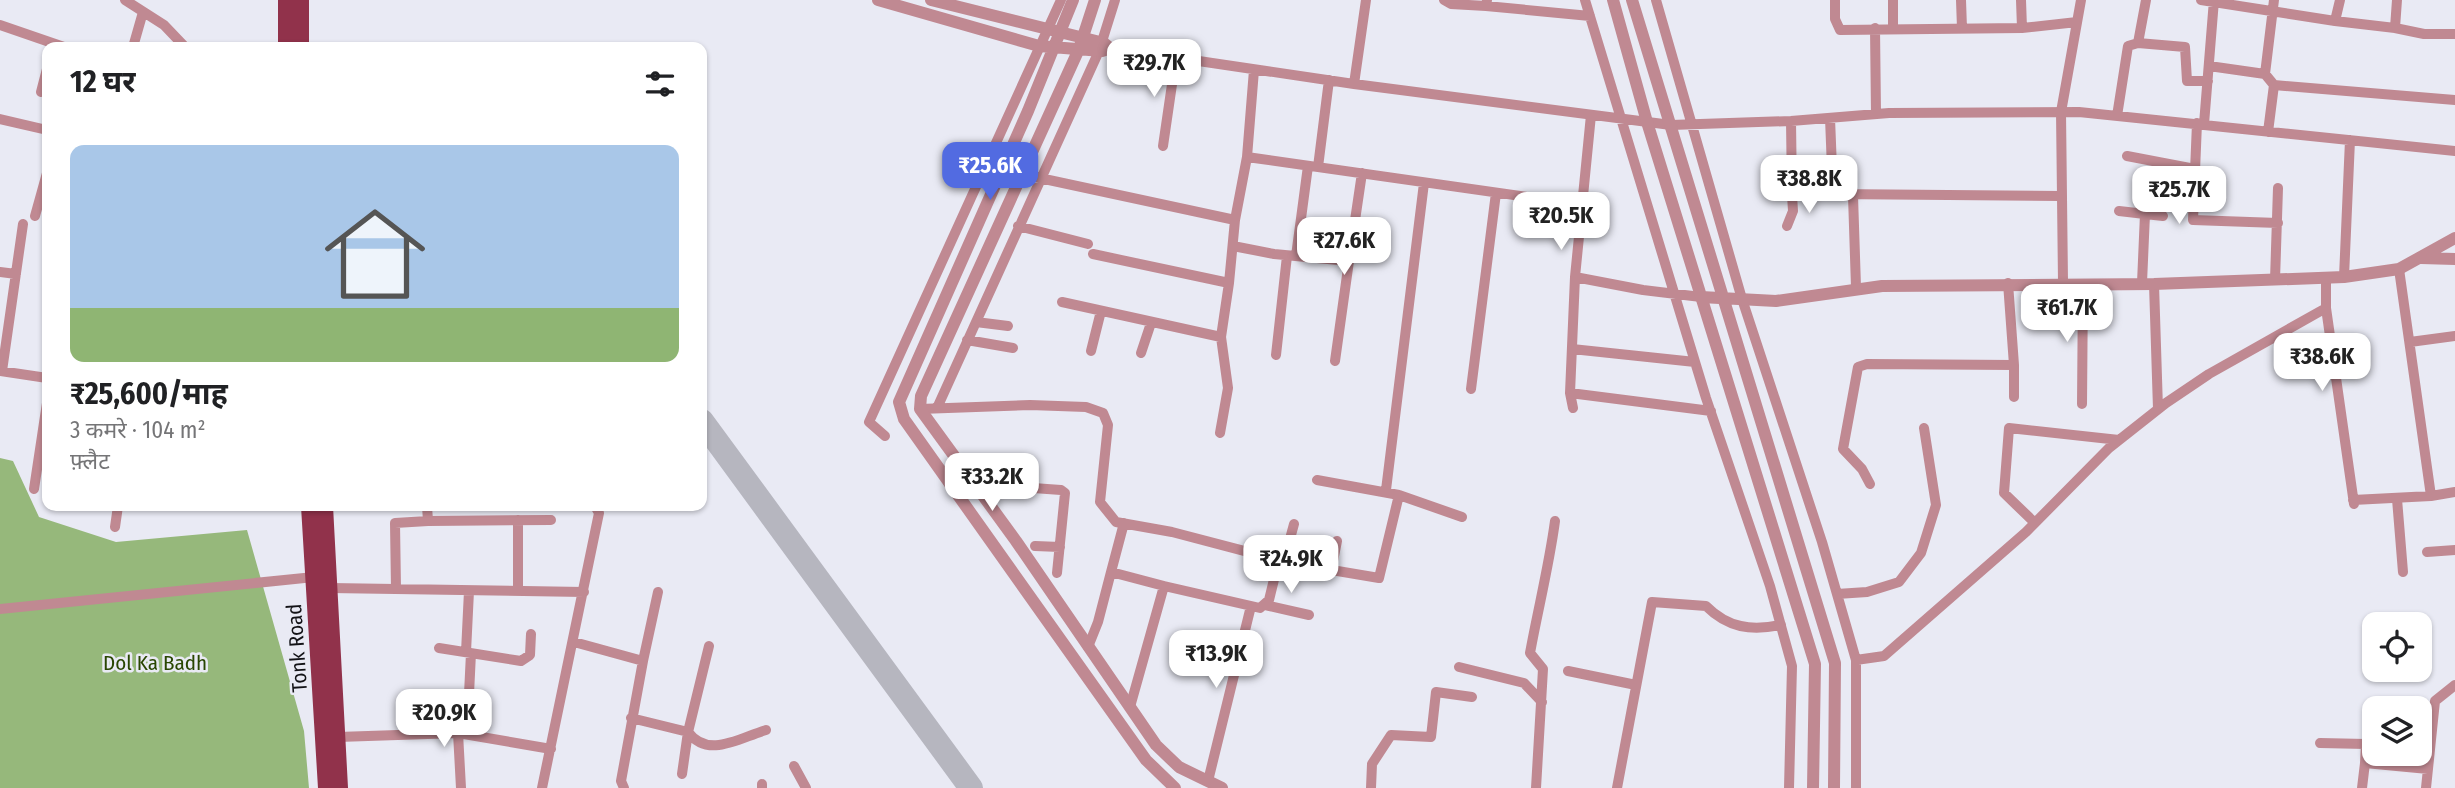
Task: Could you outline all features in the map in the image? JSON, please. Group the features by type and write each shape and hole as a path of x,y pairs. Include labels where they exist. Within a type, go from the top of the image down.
{"main road":[{"path":"286,0 286,42"},
{"path":"301,0 301,42"},
{"name":"Tonk Road","path":"309,511 326,788"},
{"name":"Tonk Road","path":"325,511 340,788"}],"street":[{"path":"125,0 164,25 180,42"},
{"path":"878,0 1039,46 1081,44 1354,84 1671,125 1791,121 1876,114 2061,112 2455,151"},
{"path":"930,0 1060,35 1081,44"},
{"path":"885,436 869,422 1061,0"},
{"path":"1073,0 1055,47 899,402 904,419 1146,760 1175,788"},
{"path":"1095,0 1081,44 921,396 920,409 1156,745 1179,767 1223,788"},
{"path":"937,408 1040,178 1104,47 1115,0"},
{"path":"1354,84 1366,0"},
{"path":"1444,0 1451,4 1487,3 1590,16"},
{"path":"1586,0 1710,411 1792,666 1789,788"},
{"path":"1613,0 1647,122 1815,664 1813,788"},
{"path":"1632,0 1721,298 1835,663 1834,788"},
{"path":"1656,0 1742,299 1856,660 1856,788"},
{"path":"1835,0 1835,19 1840,30 2022,28 2077,22"},
{"path":"1893,0 1893,28"},
{"path":"1961,0 1962,28"},
{"path":"2021,0 2022,28"},
{"path":"2063,282 2061,112 2081,0"},
{"path":"2138,43 2146,0"},
{"path":"2201,0 2424,34 2455,34"},
{"path":"2265,74 2274,0"},
{"path":"2335,21 2340,0"},
{"path":"2395,28 2397,0"},
{"path":"2214,2 2208,81 2194,169 2193,220 2199,223 2277,223"},
{"path":"134,42 143,12"},
{"path":"0,25 46,42"},
{"path":"1875,28 1876,114"},
{"path":"2117,116 2128,46 2138,43 2185,47 2187,81 2208,81"},
{"path":"1163,146 1176,57"},
{"path":"2209,66 2265,74 2274,85 2455,100"},
{"path":"1220,433 1228,388 1221,337 1235,220 1247,157 1254,70"},
{"path":"1276,355 1292,256 1329,80"},
{"path":"2268,132 2274,85"},
{"path":"1573,408 1570,393 1575,277 1591,115"},
{"path":"1830,118 1833,194"},
{"path":"0,119 42,129"},
{"path":"1787,226 1793,212 1791,121"},
{"path":"2344,277 2350,140"},
{"path":"2127,156 2194,169"},
{"path":"1247,157 1563,202 1583,198"},
{"path":"1335,361 1362,173"},
{"path":"1021,174 1235,220"},
{"path":"1386,490 1424,183"},
{"path":"2275,280 2278,188"},
{"path":"35,216 42,191"},
{"path":"1471,389 1496,193"},
{"path":"1792,195 2060,196"},
{"path":"1853,195 1856,287"},
{"path":"2119,211 2164,216"},
{"path":"2145,214 2158,409"},
{"path":"23,224 1,371 42,377"},
{"path":"1018,226 1091,249 1229,283"},
{"path":"1575,277 1701,297 1742,299 1808,299 1856,287 2063,282 2148,284 2326,278 2399,269 2455,238"},
{"path":"1234,246 1292,256 1349,261"},
{"path":"2420,258 2455,259"},
{"path":"2399,269 2431,496"},
{"path":"0,272 16,274"},
{"path":"2326,278 2326,308 2354,503 2455,492"},
{"path":"2008,283 2014,397"},
{"path":"2082,404 2083,284"},
{"path":"1062,302 1221,337"},
{"path":"1856,660 1884,656 2035,523 2119,440 2158,409 2209,374 2326,308"},
{"path":"1091,351 1101,311"},
{"path":"975,322 1008,326"},
{"path":"1141,353 1151,323"},
{"path":"2410,342 2455,336"},
{"path":"967,340 1013,348"},
{"path":"1573,349 1695,362"},
{"path":"1870,484 1862,469 1843,449 1858,367 1867,364 2014,365"},
{"path":"1570,393 1710,411"},
{"path":"904,419 920,409 937,408 1044,405 1086,407 1103,413 1108,425 1100,502 1116,522 1331,571 1379,578 1399,495"},
{"path":"1837,594 1867,592 1899,582 1921,553 1936,505 1924,428"},
{"path":"2035,523 2004,493 2009,428 2119,440"},
{"path":"34,489 42,436"},
{"path":"1317,480 1386,490 1462,517"},
{"path":"975,484 1061,490 1066,499 1058,573"},
{"path":"2397,499 2403,572"},
{"path":"115,527 117,511"},
{"path":"427,511 428,521"},
{"path":"542,788 584,593 598,511"},
{"path":"518,520 518,591"},
{"path":"396,589 395,523 551,520"},
{"path":"1536,788 1542,669 1530,653 1539,605 1547,582 1555,521"},
{"path":"1088,647 1098,622 1124,523"},
{"path":"1265,606 1294,524"},
{"path":"1331,571 1337,541"},
{"path":"1035,546 1060,547"},
{"path":"2427,552 2455,550"},
{"path":"1111,572 1251,606 1265,606 1309,615"},
{"path":"0,609 314,577"},
{"path":"1130,707 1164,586"},
{"path":"330,588 584,593"},
{"path":"469,591 469,694"},
{"path":"624,788 621,781 631,718 657,592"},
{"path":"1617,788 1652,603 1706,606 1719,619 1754,630 1781,625"},
{"path":"1208,781 1251,606"},
{"path":"439,648 527,659 531,634"},
{"path":"574,642 643,661"},
{"path":"682,774 688,732 709,646"},
{"path":"1459,667 1524,683 1542,702"},
{"path":"1568,671 1636,685"},
{"path":"2426,788 2435,701 2455,685"},
{"path":"1371,788 1372,764 1391,735 1431,737 1436,692 1472,697"},
{"path":"631,718 688,732 701,746 712,747 766,730"},
{"path":"338,737 458,733 551,749"},
{"path":"458,733 461,788"},
{"path":"2320,743 2362,744"},
{"path":"794,766 806,788"},
{"path":"2362,788 2365,766"},
{"path":"2396,766 2428,769"}],"green space":[{"name":"Dol Ka Badh","path":"0,458 13,461 39,517 116,542 247,530 304,731 309,788 0,788"}],"taxiway":[{"path":"707,428 971,788"}]}
